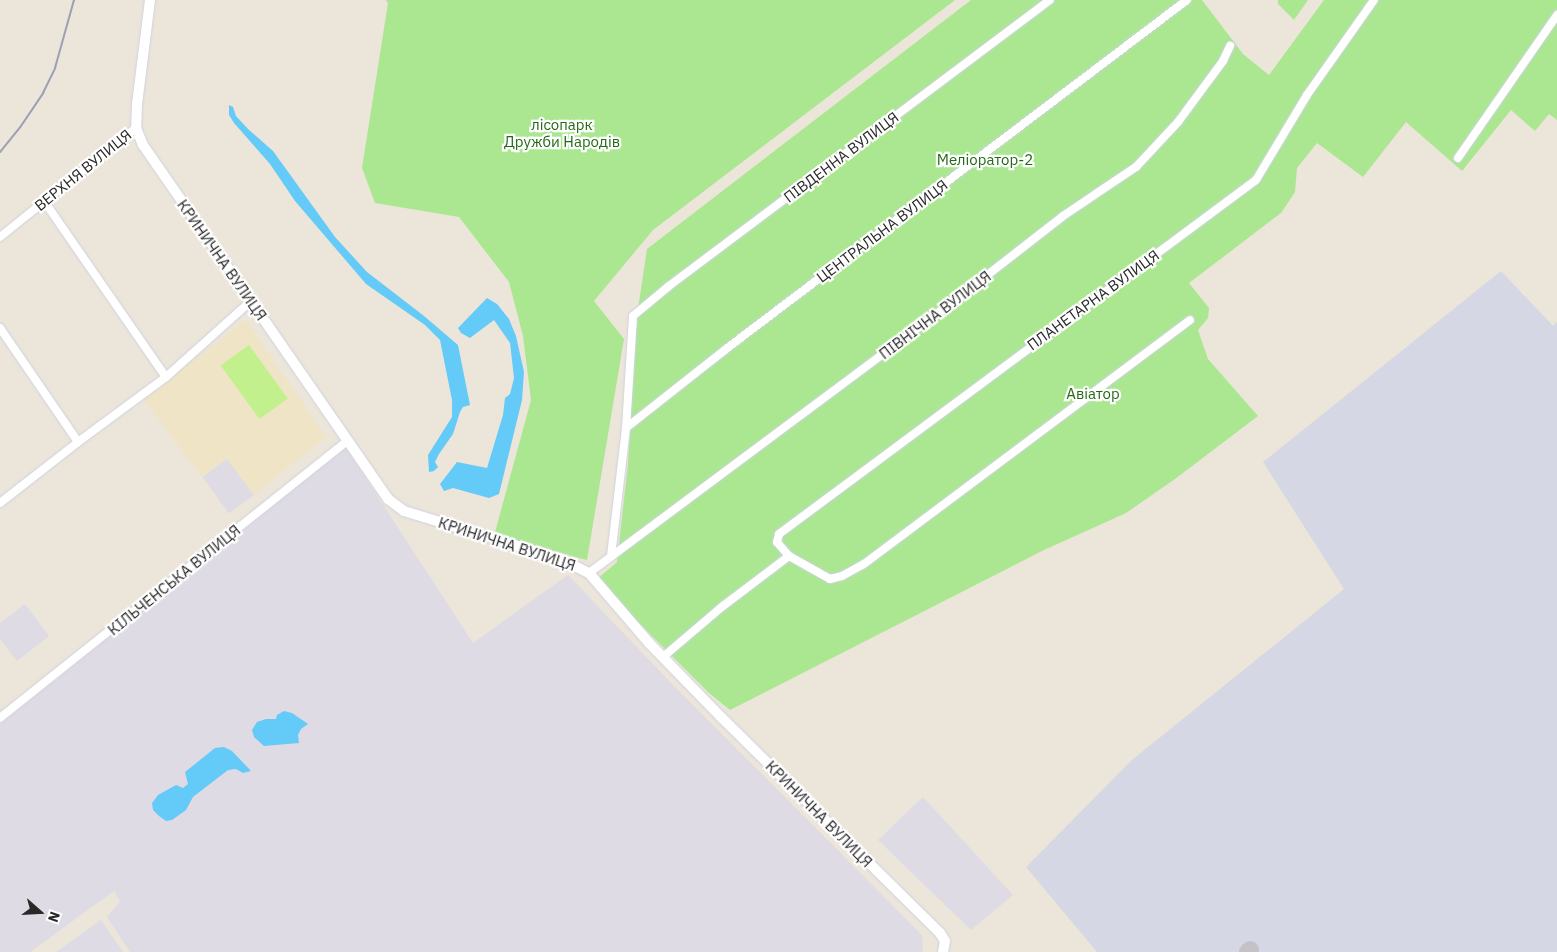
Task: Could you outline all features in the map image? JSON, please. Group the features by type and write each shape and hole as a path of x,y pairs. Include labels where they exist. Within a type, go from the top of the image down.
{"street":[{"name":"ВЕРХНЯ ВУЛИЦЯ","path":"0,236 136,128 150,0"},
{"name":"ПІВДЕННА ВУЛИЦЯ","path":"626,428 633,316 670,286 1050,0"},
{"name":"ЦЕНТРАЛЬНА ВУЛИЦЯ","path":"626,428 742,336 1187,0"},
{"name":"ПЛАНЕТАРНА ВУЛИЦЯ","path":"789,556 777,542 779,534 905,438 1256,180 1307,95 1374,0"},
{"path":"1458,158 1557,15"},
{"name":"ПІВНІЧНА ВУЛИЦЯ","path":"589,573 947,307 1063,216 1136,167 1178,122 1223,61 1230,46"},
{"name":"КРИНИЧНА ВУЛИЦЯ","path":"136,128 143,145 388,499 404,511 563,560 589,573 663,657 720,716 940,932 945,941 944,951"},
{"path":"44,201 166,377"},
{"path":"0,503 166,377 251,301"},
{"path":"663,657 723,606 789,556 830,579 842,576 864,564 1190,320"},
{"path":"0,328 78,442"},
{"path":"611,556 626,428"},
{"name":"КІЛЬЧЕНСЬКА ВУЛИЦЯ","path":"0,718 347,441"}],"shaded area":[{"path":"1501,271 1553,326 1557,322 1557,952 1097,952 1026,867 1132,760 1344,589 1263,462"},
{"path":"246,320 326,437 254,495 227,459 202,477 143,399"},
{"path":"346,448 473,643 568,575 675,687 922,935 923,952 130,952 107,917 120,901 114,891 30,952 0,952 0,724"},
{"path":"227,458 254,495 229,513 202,476"},
{"path":"25,604 49,636 17,661 0,639 0,623"},
{"path":"923,797 1013,895 971,930 878,840"},
{"path":"101,920 123,952 56,952"}],"green space":[{"name":"лісопарк Дружби Народів","path":"386,0 955,0 653,230 594,301 624,339 587,560 494,536 531,400 523,336 509,282 459,217 375,203 362,168 388,3"},
{"path":"971,0 1202,0 1243,54 1269,75 1324,0 1557,0 1557,120 1549,114 1535,131 1511,110 1462,171 1406,122 1363,177 1317,143 1297,168 1295,192 1281,213 1189,283 1209,308 1208,318 1198,330 1208,359 1258,416 1175,479 1126,513 1044,550 730,710 709,693 596,580 617,562 628,464 636,322 647,249"},
{"path":"1278,0 1308,0 1294,20 1278,4"},
{"path":"249,345 288,398 259,419 221,366"}],"water":[{"path":"229,105 233,107 236,116 248,129 273,151 335,237 367,272 458,345 470,405 463,407 460,412 453,434 435,462 438,467 434,471 429,472 428,455 452,417 452,400 440,340 425,325 366,284 295,201 270,164 234,123 229,115"},
{"path":"487,298 497,304 509,319 516,336 524,372 522,400 499,494 489,498 453,488 444,491 440,484 457,462 487,468 503,415 505,398 510,394 514,378 510,343 494,320 470,338 461,333 458,328"},
{"path":"284,711 292,713 308,724 301,729 298,735 299,743 264,746 254,737 252,730 257,722 266,719 276,719 277,715"},
{"path":"224,747 232,751 251,771 243,773 236,769 228,770 193,797 186,810 172,820 166,821 153,810 152,803 158,795 176,785 183,788 188,784 185,772 215,748"}],"railway":[{"path":"0,152 21,126 43,93 55,68 74,0"}],"park label":[{"name":"Меліоратор-2","path":"985,160"},
{"name":"Авіатор","path":"1093,394"}]}
